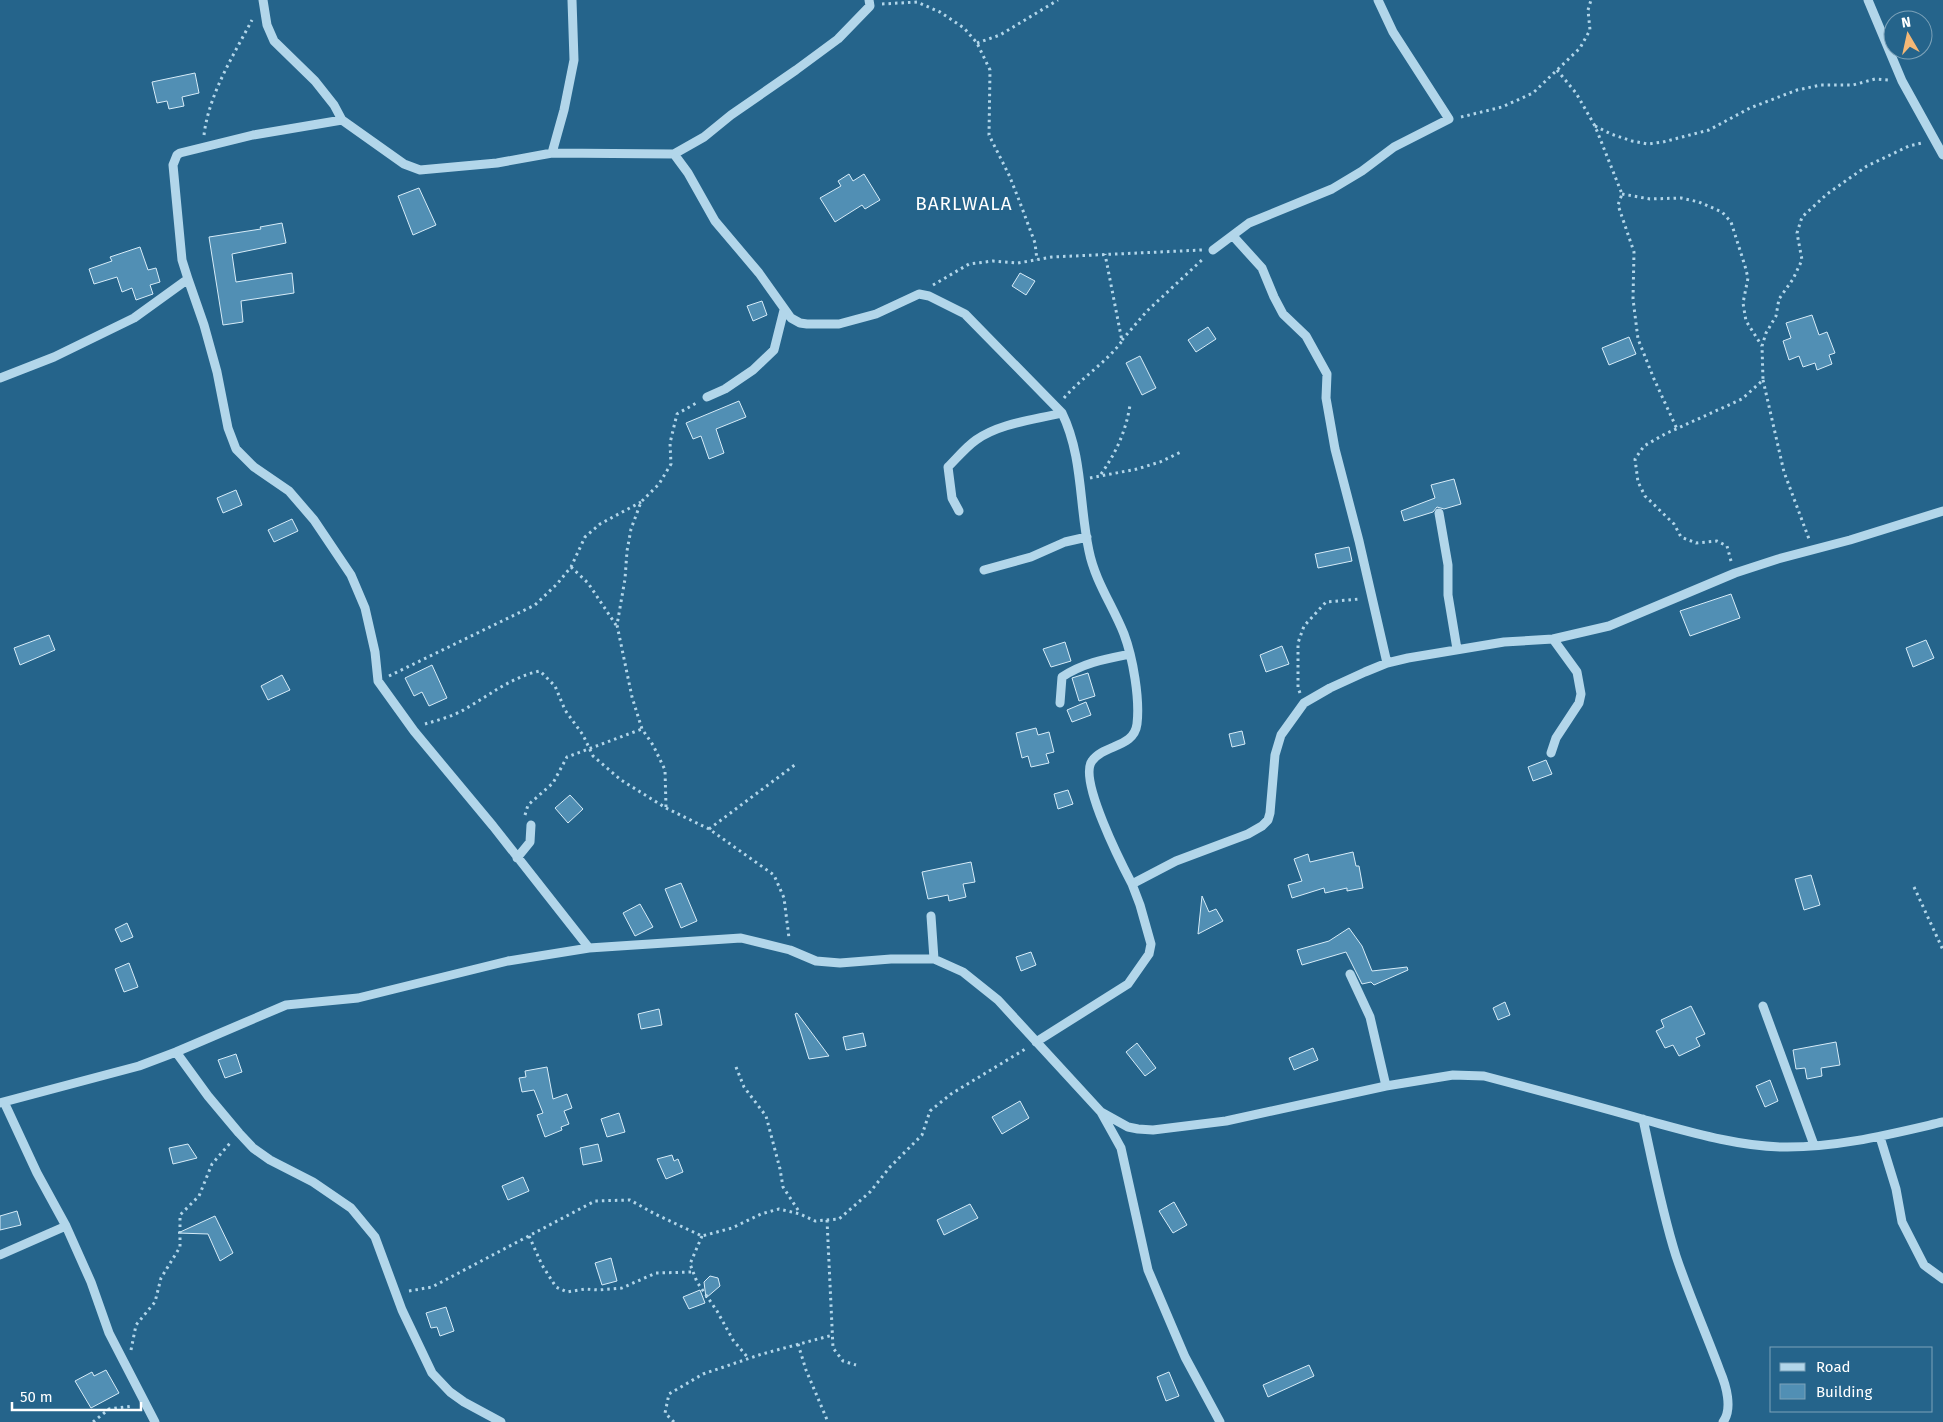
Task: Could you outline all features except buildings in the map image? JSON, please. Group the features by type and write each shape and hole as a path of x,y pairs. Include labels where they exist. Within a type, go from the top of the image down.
{"street":[{"path":"552,154 564,110 574,60 572,0"},
{"path":"1213,250 1250,223 1332,188 1362,171 1394,147 1449,119 1393,32 1378,0"},
{"path":"1868,0 1902,81 1943,156"},
{"path":"262,1 267,25 274,41 315,81 334,105 342,120 404,164 420,170 497,163 552,154 674,154 704,138 731,115 838,38 869,3"},
{"path":"342,120 253,135 180,153 177,155 173,165 182,260 217,372 228,428 236,449 254,467 289,491 314,520 351,575 365,608 375,652 378,681 414,731 482,812 516,858 589,948"},
{"path":"674,154 688,173 715,222 759,273 791,318 800,324 839,324 876,314 918,294 929,296 965,314 1060,410 1069,427 1080,481 1087,538 1094,573 1124,635 1130,654 1137,705 1137,725 1134,734 1129,740 1098,755 1091,761 1089,768 1092,787 1108,838 1132,884 1140,905 1151,944 1149,954 1128,984 1036,1042"},
{"path":"1233,236 1262,268 1274,297 1284,314 1306,336 1327,374 1326,398 1335,449 1359,541 1387,663"},
{"path":"0,378 54,357 134,318 188,280"},
{"path":"707,397 726,389 753,370 774,350 784,310"},
{"path":"959,511 952,498 948,467 961,454 976,440 997,428 1060,410"},
{"path":"1132,884 1176,861 1248,834 1262,826 1268,820 1270,813 1275,755 1281,735 1304,703 1338,684 1387,663 1504,642 1553,639 1609,626 1735,572 1778,559 1812,552 1943,511"},
{"path":"1439,513 1448,565 1448,595 1457,649"},
{"path":"984,570 1031,556 1066,542 1087,538"},
{"path":"1552,753 1556,738 1579,703 1581,694 1577,672 1553,639"},
{"path":"1060,703 1062,677 1074,669 1093,661 1130,654"},
{"path":"516,858 530,842 531,825"},
{"path":"931,916 934,959"},
{"path":"155,1422 109,1333 91,1282 66,1226 2,1102 139,1066 286,1006 358,998 508,962 589,948 741,938 790,950 816,961 840,963 890,959 934,959 963,972 998,1000 1101,1112 1121,1148 1148,1270 1185,1357 1220,1422"},
{"path":"1350,974 1370,1017 1386,1086"},
{"path":"1763,1006 1814,1145"},
{"path":"176,1052 208,1096 253,1148 270,1160 313,1182 352,1208 374,1238 396,1296 432,1373 450,1392 464,1402 501,1422"},
{"path":"1101,1112 1128,1127 1153,1130 1226,1120 1386,1086 1453,1075 1484,1076 1643,1119 1750,1145 1784,1147 1814,1145 1880,1137 1943,1122"},
{"path":"1643,1119 1654,1173 1676,1257 1722,1376 1728,1400 1723,1422"},
{"path":"1880,1137 1896,1189 1902,1222 1924,1265 1943,1279"},
{"path":"0,1255 66,1226"}],"path":[{"path":"977,43 1000,35 1058,0"},
{"path":"1449,119 1502,107 1533,93 1580,48 1590,30 1588,10 1591,0"},
{"path":"203,147 206,124 225,70 262,1"},
{"path":"869,3 917,2 940,12 964,28 977,43 990,70 989,136 1009,174 1023,208 1035,243 1037,260"},
{"path":"1557,70 1576,94 1595,126 1622,194 1618,205 1634,252 1633,298 1638,339 1676,428"},
{"path":"1595,126 1632,141 1648,144 1655,143 1687,137 1709,130 1750,108 1797,90 1821,85 1853,85 1875,79 1902,81"},
{"path":"1812,552 1784,472 1763,380 1762,346 1766,333 1776,316 1779,299 1794,280 1802,260 1797,233 1802,217 1826,194 1867,166 1909,146 1935,141"},
{"path":"1622,194 1650,199 1681,198 1699,202 1722,212 1732,222 1748,278 1743,303 1746,321 1762,346"},
{"path":"918,294 969,264 993,261 1018,262 1052,257 1213,250"},
{"path":"1060,410 1073,388 1111,355 1146,311 1213,250"},
{"path":"1105,254 1122,341"},
{"path":"1735,572 1727,546 1717,541 1696,543 1681,536 1674,524 1645,496 1638,482 1635,459 1644,446 1676,428 1742,399 1763,380"},
{"path":"378,681 536,605 571,567 585,538 600,524 641,502 659,484 671,464 670,443 677,414 707,397"},
{"path":"1100,475 1113,457 1120,442 1127,425 1130,405"},
{"path":"1080,481 1100,475 1137,469 1183,452"},
{"path":"641,502 631,529 626,551 625,579 617,625 632,697 642,729 665,770 666,808"},
{"path":"571,567 588,583 617,625"},
{"path":"1304,703 1298,688 1298,643 1304,626 1326,602 1358,598 1372,600"},
{"path":"414,731 433,721 463,711 508,682 525,674 540,671 555,686 566,710 584,735 594,756 621,780 666,808 709,829 774,876 784,898 790,950"},
{"path":"531,825 525,815 528,805 554,783 567,757 589,747 642,729"},
{"path":"709,829 796,764"},
{"path":"1914,887 1943,950"},
{"path":"396,1296 412,1290 432,1287 595,1201 630,1200 702,1236 732,1228 761,1214 779,1209 800,1214 815,1221 839,1219 870,1192 890,1167 922,1135 930,1111 952,1094 1036,1042"},
{"path":"736,1067 744,1087 766,1116 783,1187 800,1214"},
{"path":"124,1363 130,1356 136,1325 154,1302 161,1278 180,1247 180,1215 199,1196 212,1164 239,1133"},
{"path":"827,1220 833,1348 844,1360 856,1365"},
{"path":"529,1236 542,1265 556,1287 567,1292 585,1289 622,1288 656,1273 693,1272"},
{"path":"702,1236 690,1264 693,1272 697,1282 717,1311 733,1340 749,1359"},
{"path":"674,1422 665,1413 669,1394 703,1374 833,1335"},
{"path":"798,1344 806,1370 828,1422"},
{"path":"93,1422 109,1408 146,1404"}],"district":[{"name":"BARLWALA","path":"964,203"}]}
